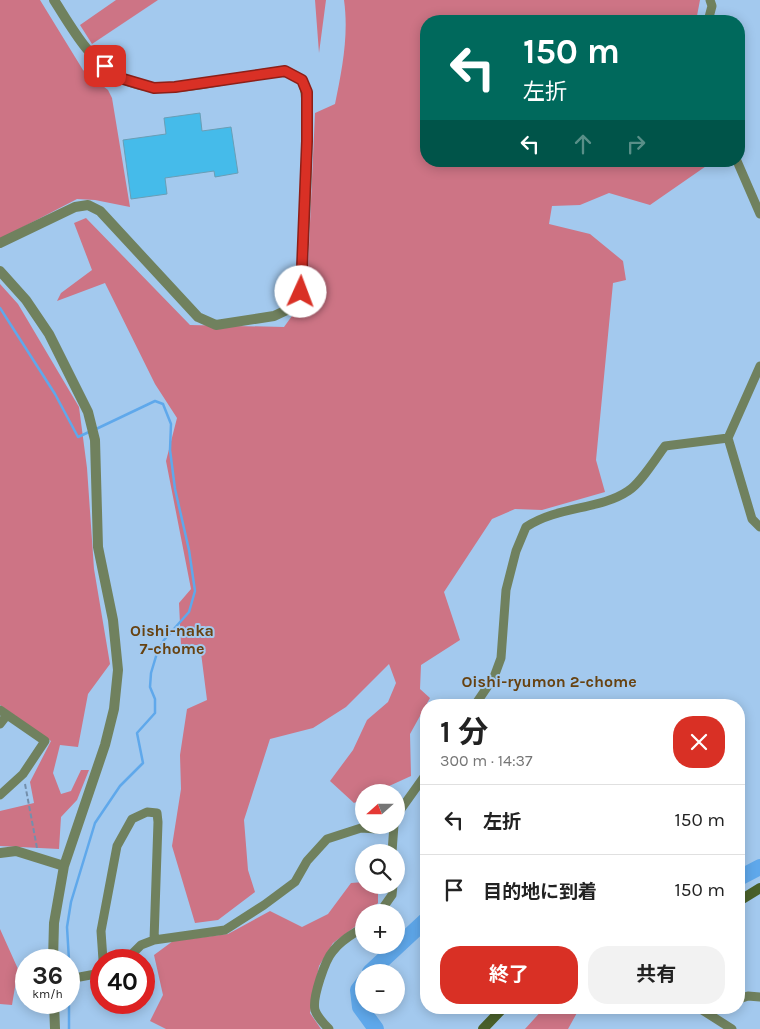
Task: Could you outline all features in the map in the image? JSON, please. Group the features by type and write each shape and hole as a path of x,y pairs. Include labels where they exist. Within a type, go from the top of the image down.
{"main road":[{"path":"745,897 760,888"},
{"path":"483,1029 497,1014"}],"street":[{"path":"0,244 75,207 88,205 100,211 198,317 216,325 274,316 288,309 301,292 307,141 307,92 302,80 285,71 175,87 154,88 120,78 90,55 54,0"},
{"path":"710,0 712,6 710,15"},
{"path":"740,167 760,214"},
{"path":"0,271 26,300 49,334 88,412 95,440 98,547 114,620 118,670 114,709 105,745 64,866 54,923 53,949"},
{"path":"760,366 728,438 752,519 760,527"},
{"path":"479,699 494,677 501,658 506,590 516,552 526,527 554,513 614,498 630,491 665,446 728,438"},
{"path":"0,724 3,712 45,741 23,774 0,795"},
{"path":"405,803 420,782"},
{"path":"102,949 101,931 116,846 132,819 147,812 157,813 158,822 154,940"},
{"path":"136,949 140,945 154,940 225,930 295,882 307,861 327,839 355,830"},
{"path":"0,853 16,851 64,866"},
{"path":"329,1029 315,1009 316,994 331,952 355,933"},
{"path":"745,997 760,997"},
{"path":"54,1014 55,1029"},
{"path":"708,1014 732,1029"}],"path":[{"path":"23,774 38,858"}],"shaded area":[{"path":"0,0 40,0 83,70 108,90 112,98 130,207 95,200 77,199 0,239"},
{"path":"116,0 158,0 92,44 80,25"},
{"path":"315,0 326,0 319,53"},
{"path":"344,0 700,0 697,15 420,15 420,167 705,167 650,205 609,193 580,205 552,206 549,224 590,234 623,261 626,280 613,283 596,460 605,492 542,510 515,509 492,519 444,592 460,640 421,665 420,689 430,698 420,699 420,716 410,734 411,776 394,784 355,784 354,803 330,781 353,750 367,720 388,702 396,683 389,664 346,707 313,728 270,739 244,820 248,870 255,892 218,920 195,923 172,846 181,789 180,755 187,709 207,700 200,645 181,645 179,603 191,589 166,461 177,418 155,384 105,283 57,301 61,293 92,270 74,223 86,218 190,325 284,327 297,309 308,267 315,113 335,104 346,26"},
{"path":"0,284 18,304 79,407 87,468 94,569 110,664 88,694 78,747 60,745 53,773 61,794 71,791 81,770 89,770 77,800 61,817 59,849 0,846 0,811 34,803 30,782 51,741 0,705"},
{"path":"351,883 355,883 355,894 378,894 378,903 355,904 355,927 333,943 319,966 310,1013 321,1029 166,1029 150,1021 163,995 155,954 173,941 228,934 270,911 302,927 328,914"},
{"path":"0,929 15,962 15,987 12,1005 0,1004"},
{"path":"539,1014 576,1014 568,1029 525,1029"}],"building":[{"path":"200,113 202,131 231,127 238,173 215,177 214,171 165,178 167,194 131,199 123,140 166,134 164,118"}],"waterway":[{"path":"0,308 55,394 78,437 89,432"},
{"path":"68,949 67,927 71,902 95,823 120,786 143,763 137,733 155,713 155,699 150,687 151,673 157,653 164,640 189,612 195,591 189,550 175,489 170,450 171,424 163,404 155,401 94,430"},
{"path":"745,875 760,867"},
{"path":"379,964 420,926"},
{"path":"69,1014 69,1029"},
{"path":"365,1014 376,1029"}],"district":[{"name":"Oishi-naka 7-chome","path":"172,639"},
{"name":"Oishi-ryumon 2-chome","path":"549,681"}],"route":[{"path":"105,66 120,78 154,88 175,87 285,71 302,80 307,92 307,141 301,292"}]}
